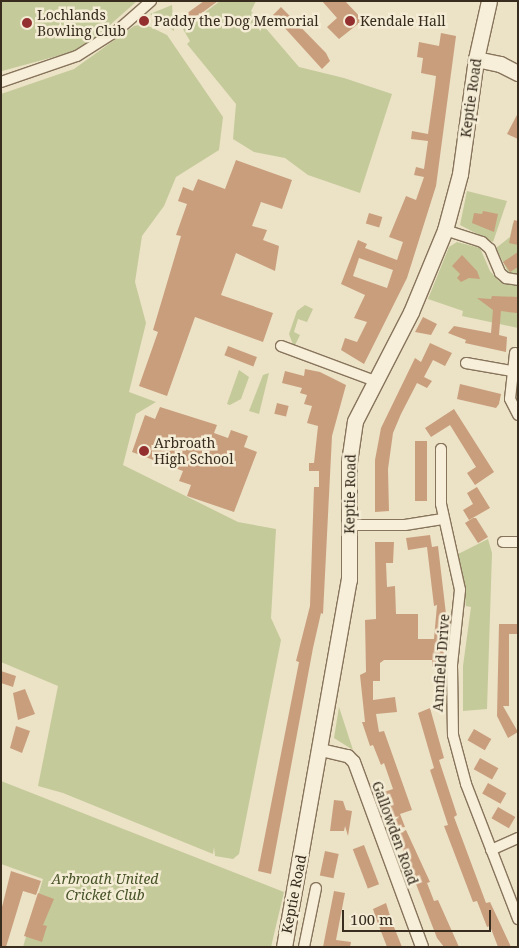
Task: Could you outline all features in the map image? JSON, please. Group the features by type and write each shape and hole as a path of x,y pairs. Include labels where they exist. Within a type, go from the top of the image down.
{"main road":[{"name":"Keptie Road","path":"284,947 321,750 349,580 349,462 355,421 414,305 445,230 460,174 476,60 488,1"},
{"path":"476,60 500,64 518,73"}],"street":[{"path":"1,82 89,50 118,30 151,1"},
{"path":"445,230 482,242 490,249 500,273 506,278 518,280"},
{"path":"281,346 375,381"},
{"path":"515,353 510,399 518,415"},
{"path":"466,363 512,371"},
{"name":"Annfield Drive","path":"440,449 443,519 460,590 452,666 453,735 466,784 518,919"},
{"path":"350,526 405,525 443,519"},
{"path":"503,542 518,542"},
{"name":"Gallowden Road","path":"321,750 348,756 354,762 422,947"},
{"path":"491,850 518,838"},
{"name":"Keptie Road","path":"304,947 316,888"},
{"path":"288,928 307,932"}],"green space":[{"path":"1,1 137,1 93,40 72,52 2,71"},
{"path":"220,1 256,1 251,11 299,67 344,78 392,94 360,193 308,175 285,158 254,152 233,139 236,104 187,44 190,41 183,29"},
{"path":"172,5 174,31 150,14"},
{"name":"Arbroath High School","path":"144,24 167,35 223,117 219,150 176,177 164,206 142,236 135,282 146,323 129,392 156,402 136,414 123,465 238,522 276,529 271,618 281,640 239,854 233,859 215,856 214,847 213,854 63,793 38,786 58,686 1,662 1,94 74,69 134,26"},
{"path":"467,191 507,201 493,242 460,225"},
{"path":"513,223 518,224 518,277 506,274 508,272 496,248 510,237"},
{"path":"457,242 480,248 490,271 499,281 518,283 518,328 462,316 463,311 428,299 449,247"},
{"path":"305,305 313,309 307,322 298,319 294,332 300,335 294,347 289,334 297,311"},
{"path":"239,370 249,377 241,399 230,405 227,404"},
{"path":"269,373 259,414 249,411 263,375"},
{"path":"488,539 492,553 487,709 463,711 463,666 471,607 466,606 458,554"},
{"path":"339,707 353,750 334,738"},
{"name":"Arbroath United Cricket Club","path":"1,781 284,892 271,947 23,947 43,879 1,864"}],"building":[{"path":"204,1 218,1 191,21 186,14"},
{"name":"Kendale Hall","path":"322,1 345,1 363,20 339,39 327,27 337,18"},
{"path":"281,7 326,53 330,61 322,69 273,15"},
{"path":"441,33 456,36 436,186 407,278 364,364 341,350 345,338 357,342 367,322 354,318 365,295 341,284 358,240 367,244 365,248 397,260 403,242 389,237 406,196 416,200 424,177 414,175 416,167 424,169 428,141 411,139 412,131 428,134 436,76 421,73 423,58 417,57 419,42 439,46","holes":["359,258 393,270 387,288 353,276"]},
{"path":"518,113 518,139 507,134"},
{"name":"Arbroath High School","path":"236,160 292,180 282,209 261,202 252,226 267,230 263,240 279,246 275,271 236,253 221,295 273,313 263,342 195,317 167,396 139,386 158,332 153,330 181,236 176,235 187,204 178,201 183,187 193,191 198,179 225,189"},
{"path":"483,211 498,214 494,232 472,223 474,213 482,214"},
{"path":"369,213 382,217 379,228 366,224"},
{"path":"514,220 518,221 518,245 509,243"},
{"path":"518,252 518,267 510,272 503,262"},
{"path":"462,255 477,271 480,279 469,278 461,282 457,278 460,274 452,266"},
{"path":"492,296 518,297 517,313 501,311 499,335 507,337 506,352 465,343 466,340 448,333 454,326 491,333 493,310 477,298 491,299"},
{"path":"423,317 437,324 431,335 415,332"},
{"path":"430,343 452,353 445,366 433,360 424,377 432,381 427,388 417,383 401,414 393,433 388,469 389,511 375,512 375,460 381,428 415,358 421,362"},
{"path":"228,346 257,357 253,366 224,355"},
{"path":"305,369 320,372 346,385 332,436 323,614 321,613 313,648 271,874 258,871 299,662 296,661 310,606 314,487 319,487 319,471 309,471 309,463 314,463 318,426 307,423 312,406 304,404 307,395 300,393 302,388 282,383 285,371 304,376"},
{"path":"460,384 501,394 499,404 496,408 457,399"},
{"path":"277,403 289,406 286,417 274,414"},
{"path":"160,407 217,425 214,433 228,438 231,430 248,436 244,447 257,452 234,512 187,496 191,485 179,481 183,471 132,452 145,415 155,419"},
{"path":"454,409 494,472 475,485 467,473 476,467 450,425 431,437 425,428"},
{"path":"415,441 427,441 427,501 415,501"},
{"path":"477,487 490,508 469,520 463,510 473,504 467,493"},
{"path":"476,518 488,537 478,543 465,523"},
{"path":"430,535 432,547 438,546 446,614 451,614 450,624 444,623 442,640 444,641 443,652 446,652 445,686 436,686 437,667 432,667 432,660 384,660 380,663 380,681 373,681 373,700 395,697 397,712 376,714 379,732 384,731 412,810 400,814 405,827 396,828 375,795 393,789 384,763 381,765 373,745 370,746 362,722 365,722 360,675 366,672 365,620 376,619 375,542 394,542 393,563 386,563 387,587 395,586 396,614 418,614 418,639 434,639 437,605 434,606 427,547 408,550 406,538"},
{"path":"499,624 518,624 518,634 509,634 509,706 503,706 518,732 508,738 497,716"},
{"path":"1,671 16,676 13,687 1,683"},
{"path":"25,689 35,714 18,720 13,693"},
{"path":"430,708 444,758 439,760 457,815 454,817 486,903 490,902 511,947 498,947 490,926 487,927 477,901 473,902 444,826 448,825 430,770 434,768 418,713"},
{"path":"16,726 30,731 22,753 10,748"},
{"path":"474,729 491,739 485,750 468,740"},
{"path":"480,758 498,768 492,780 474,769"},
{"path":"488,783 506,793 501,804 482,793"},
{"path":"334,800 343,801 346,810 352,811 348,836 345,826 344,831 330,831"},
{"path":"498,807 515,817 509,828 492,818"},
{"path":"406,830 430,882 427,883 434,901 438,900 459,947 444,947 437,938 397,835"},
{"path":"364,845 379,884 368,889 353,849"},
{"path":"325,851 339,854 333,878 320,875"},
{"path":"11,871 41,881 36,895 23,891 6,947 1,947 1,911"},
{"path":"334,891 345,893 336,940 351,942 350,947 323,947"},
{"name":"Arbroath United Cricket Club","path":"38,893 54,899 43,925 47,926 42,942 24,936"},
{"path":"386,903 402,947 387,947 377,921 373,909"}],"place":[{"name":"Paddy the Dog Memorial","path":"144,21"},
{"name":"Kendale Hall","path":"350,21"},
{"name":"Lochlands Bowling Club","path":"27,23"},
{"name":"Arbroath High School","path":"144,451"}]}
